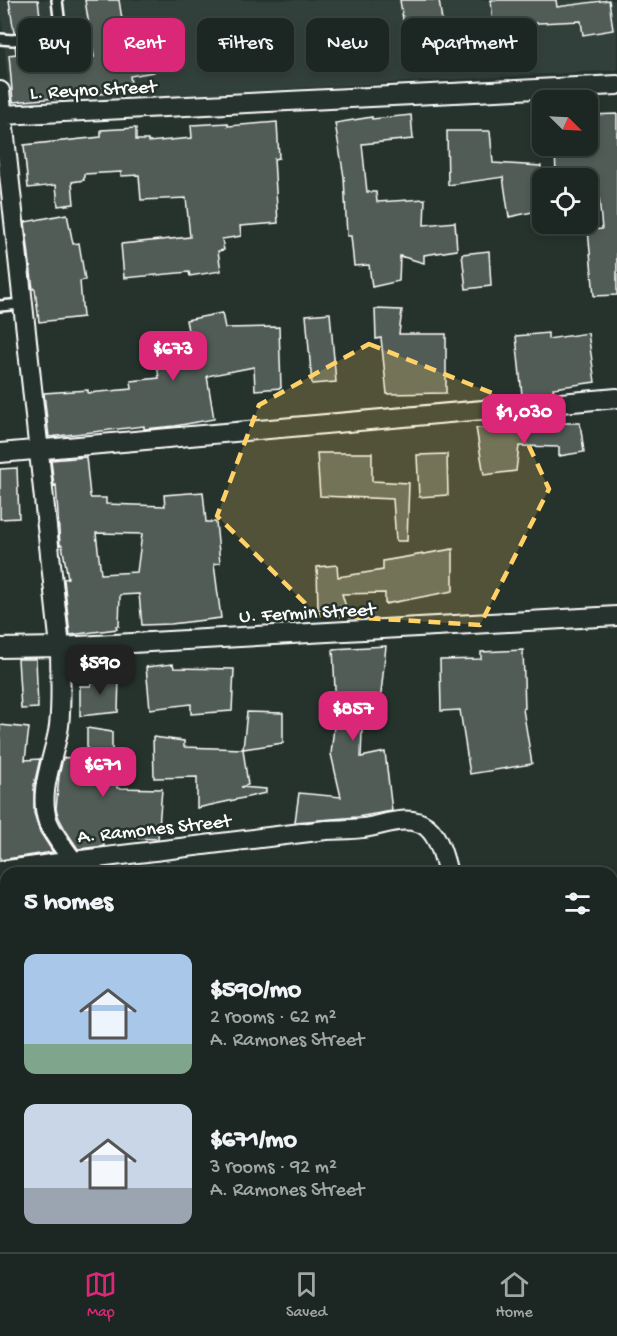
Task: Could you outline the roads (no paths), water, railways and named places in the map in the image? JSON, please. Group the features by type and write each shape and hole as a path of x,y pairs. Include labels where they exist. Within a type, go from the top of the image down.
{"street":[{"name":"L. Reyno Street","path":"2,115 617,85"},
{"name":"A. Ramones Street","path":"0,91 60,647 60,715 45,799 47,819 55,836 73,861 409,821 420,823 428,828 442,852 446,867"},
{"path":"0,453 617,398"},
{"name":"U. Fermin Street","path":"0,648 60,647 617,616"},
{"path":"33,867 73,861"}],"lane":[{"path":"0,39 13,40 56,33 60,26 57,0"},
{"path":"0,306 22,304"}]}
